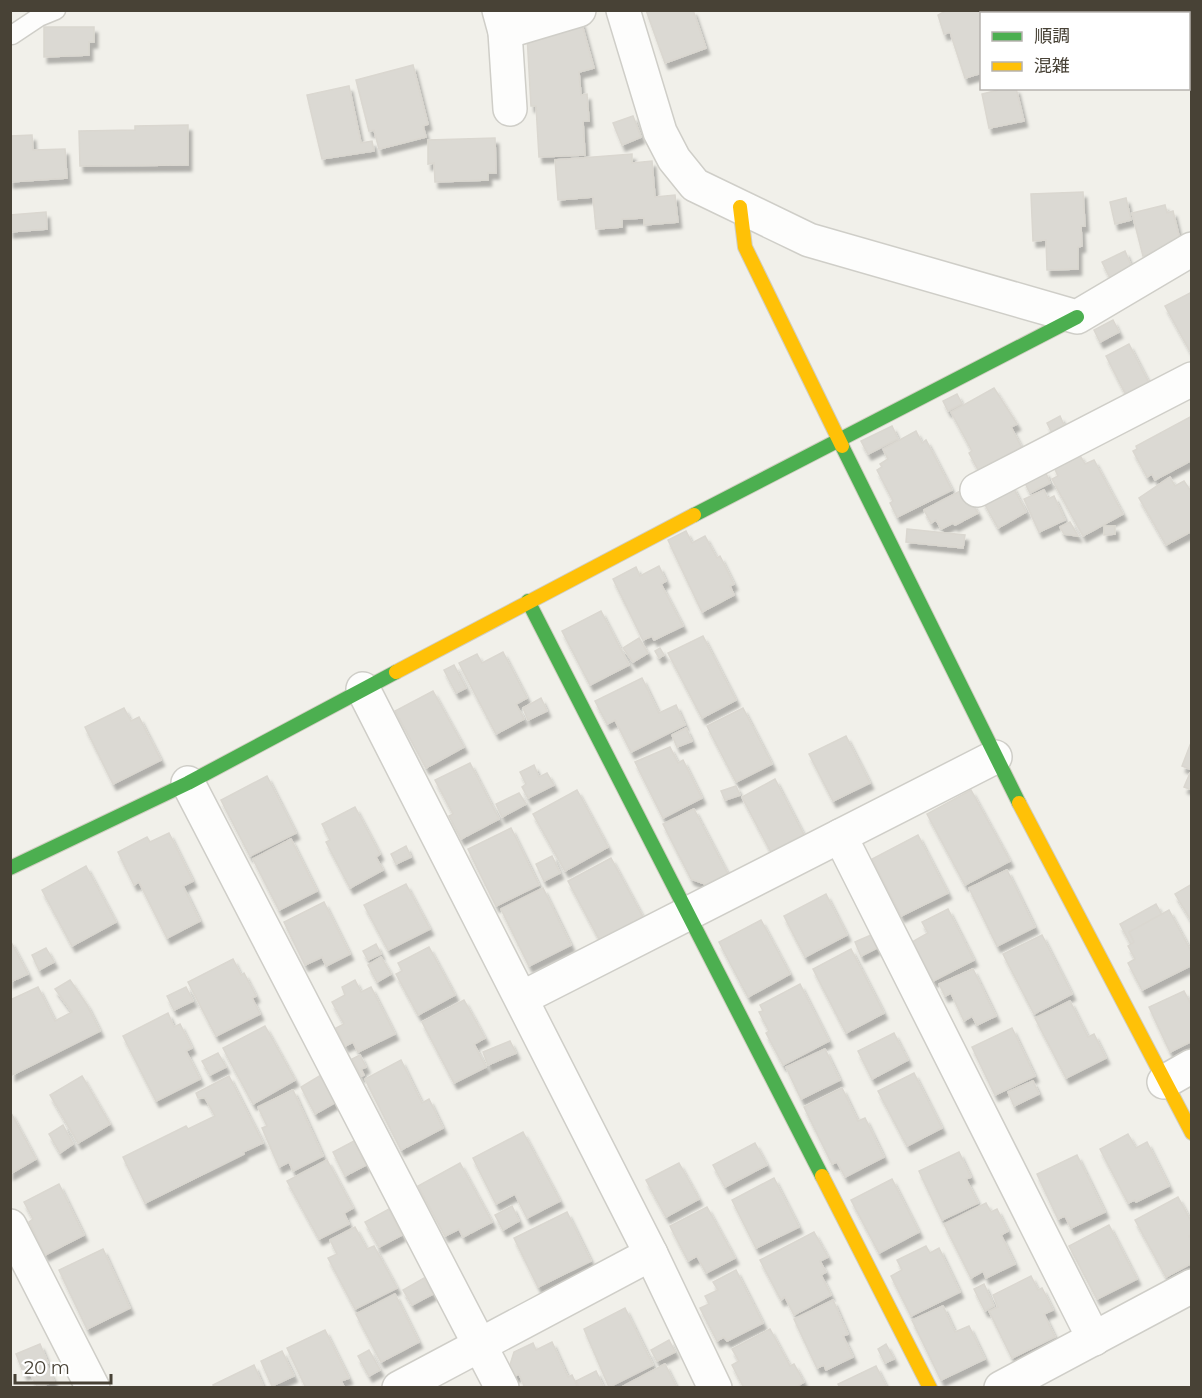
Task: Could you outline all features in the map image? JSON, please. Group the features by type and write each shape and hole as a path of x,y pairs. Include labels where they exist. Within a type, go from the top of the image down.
{"street":[{"path":"510,109 502,21 579,10"},
{"path":"623,10 660,132 674,159 695,185 809,240 1077,317"},
{"path":"740,207 745,247 994,757 1178,1074 1191,1133"},
{"path":"10,868 188,783 838,439 1077,317 1191,249"},
{"path":"977,490 1191,379"},
{"path":"528,602 930,1388"},
{"path":"363,689 651,1254 715,1388"},
{"path":"522,998 994,757"},
{"path":"188,783 502,1388"},
{"path":"840,836 1094,1340"},
{"path":"10,1226 93,1388"},
{"path":"399,1388 651,1254"},
{"path":"1001,1388 1191,1286"}],"lane":[{"path":"12,34 39,17 56,10"}],"building":[{"path":"646,10 693,10 706,48 665,63"},
{"path":"947,10 983,10 980,12 980,74 965,78 950,32 944,34 938,15"},
{"path":"581,21 594,68 579,72 581,95 587,94 589,121 583,121 585,155 539,157 536,106 531,106 527,35"},
{"path":"44,27 94,27 94,42 89,42 89,55 44,57"},
{"path":"413,65 428,124 423,126 426,137 379,149 374,130 369,131 356,80"},
{"path":"349,86 361,143 372,141 374,151 322,159 307,95"},
{"path":"998,90 1016,90 1024,121 989,128 982,94"},
{"path":"633,116 641,137 622,145 613,123"},
{"path":"188,125 188,165 80,166 79,131 135,130 135,126"},
{"path":"32,135 33,150 65,149 67,178 10,182 10,136"},
{"path":"495,138 496,173 488,173 488,180 435,182 434,163 428,164 428,140"},
{"path":"632,154 632,163 652,161 655,197 675,195 678,222 644,225 644,218 622,219 622,227 596,229 593,197 558,200 555,160"},
{"path":"1083,192 1085,226 1081,226 1082,246 1078,247 1078,269 1047,270 1046,240 1033,241 1031,194"},
{"path":"1126,198 1131,220 1115,224 1110,202"},
{"path":"1165,205 1167,213 1173,211 1180,240 1175,249 1143,256 1132,213"},
{"path":"46,212 47,229 10,232 10,215"},
{"path":"1125,251 1133,270 1111,280 1102,262"},
{"path":"1192,292 1192,355 1165,306"},
{"path":"1113,320 1119,332 1100,342 1094,330"},
{"path":"1129,344 1150,385 1127,397 1106,356"},
{"path":"994,388 1017,424 1011,427 1024,452 981,475 969,453 972,451 951,412"},
{"path":"957,394 962,404 948,411 943,401"},
{"path":"1060,416 1066,430 1054,437 1047,423"},
{"path":"1192,416 1192,460 1155,480 1152,474 1147,477 1133,451 1137,449 1136,446"},
{"path":"892,426 898,439 868,454 861,441"},
{"path":"916,431 922,443 926,440 952,490 897,517 890,503 893,501 877,470 882,467 880,464 888,459 883,449"},
{"path":"1079,454 1085,464 1094,460 1123,514 1083,536 1052,479 1058,476 1054,467"},
{"path":"1045,471 1050,483 1030,493 1024,481"},
{"path":"1170,477 1175,486 1184,481 1192,493 1192,531 1166,545 1139,498"},
{"path":"1012,485 1026,512 998,528 983,501"},
{"path":"964,489 978,513 955,525 953,523 941,529 936,520 931,523 924,510"},
{"path":"1044,490 1048,499 1054,496 1065,520 1039,532 1024,499"},
{"path":"1070,522 1078,536 1064,534 1060,527"},
{"path":"1104,526 1115,526 1115,534 1104,535"},
{"path":"907,529 965,535 963,548 906,542"},
{"path":"686,531 692,543 705,536 717,558 720,556 734,584 730,586 734,595 702,612 668,540"},
{"path":"659,566 666,581 661,584 683,626 654,640 652,636 643,640 613,579 636,567 640,576"},
{"path":"601,611 629,665 590,685 562,631"},
{"path":"703,636 736,700 702,718 668,653"},
{"path":"639,638 648,653 633,662 623,648"},
{"path":"660,648 664,655 659,658 655,651"},
{"path":"503,652 527,698 516,704 524,719 496,734 459,663 477,654 482,663"},
{"path":"454,665 466,688 456,693 444,670"},
{"path":"642,678 659,713 676,705 685,725 631,752 615,720 607,724 595,701"},
{"path":"433,691 464,747 426,768 395,711"},
{"path":"541,698 547,711 528,720 523,708"},
{"path":"124,708 131,721 139,717 161,760 113,784 85,727"},
{"path":"743,708 772,764 736,782 707,726"},
{"path":"686,728 692,741 677,747 672,735"},
{"path":"846,736 870,783 833,801 809,754"},
{"path":"1192,740 1192,770 1182,766"},
{"path":"670,747 678,763 683,760 702,798 663,818 635,762"},
{"path":"470,763 499,819 461,839 449,816 453,814 435,780"},
{"path":"534,765 539,777 547,773 554,785 528,798 522,787 526,784 520,772"},
{"path":"1190,773 1192,774 1192,790 1184,787"},
{"path":"267,776 296,833 250,856 221,800"},
{"path":"775,779 806,839 773,856 742,797"},
{"path":"736,786 740,795 725,800 721,791"},
{"path":"577,790 608,847 565,871 533,814"},
{"path":"971,790 1010,861 965,885 927,814"},
{"path":"519,793 526,804 502,817 496,804"},
{"path":"355,807 380,854 376,857 383,870 350,888 326,842 330,840 322,824"},
{"path":"694,809 729,876 710,886 691,879 663,824"},
{"path":"511,828 539,885 496,906 468,849"},
{"path":"169,833 193,881 183,886 200,921 167,938 139,882 134,885 118,852 147,837 150,842"},
{"path":"918,835 948,893 901,916 872,859"},
{"path":"291,839 317,891 279,910 253,859"},
{"path":"406,846 411,857 396,864 391,854"},
{"path":"552,856 560,873 544,881 536,864"},
{"path":"611,858 643,917 600,941 568,881"},
{"path":"86,866 116,922 72,946 42,890"},
{"path":"1007,870 1035,927 997,946 969,888"},
{"path":"406,884 430,929 388,950 364,905"},
{"path":"1192,884 1192,922 1175,894"},
{"path":"543,888 571,945 529,966 501,909"},
{"path":"826,894 847,935 805,957 784,916"},
{"path":"324,902 350,954 326,966 322,957 305,965 284,922"},
{"path":"1156,904 1176,941 1140,961 1120,924"},
{"path":"948,909 974,960 933,981 912,942 928,933 922,922"},
{"path":"1169,910 1192,953 1192,965 1142,990 1128,963 1135,959 1128,946 1134,942 1129,932"},
{"path":"761,920 790,974 748,997 719,942"},
{"path":"871,935 877,948 861,956 855,942"},
{"path":"1042,935 1072,994 1034,1014 1003,954"},
{"path":"10,940 28,974 10,982"},
{"path":"376,944 381,954 368,960 363,951"},
{"path":"429,947 455,995 418,1015 396,974 402,971 398,963"},
{"path":"46,948 54,962 39,970 32,955"},
{"path":"851,949 884,1013 846,1033 813,969"},
{"path":"381,957 391,974 377,982 368,965"},
{"path":"233,959 241,975 244,973 256,996 252,998 260,1014 216,1036 188,982"},
{"path":"973,969 996,1016 977,1025 972,1016 964,1021 951,993 945,996 939,984"},
{"path":"70,980 87,1005 100,1031 12,1075 10,1000 38,987 55,1021 72,1012 55,989"},
{"path":"355,980 361,992 371,987 395,1034 358,1052 353,1042 345,1046 336,1028 344,1024 332,1002 345,995 342,987"},
{"path":"800,984 829,1041 783,1065 766,1033 769,1031 759,1012 763,1011 760,1005"},
{"path":"186,987 193,1001 174,1010 167,996"},
{"path":"1184,991 1192,1006 1192,1041 1170,1052 1149,1007"},
{"path":"464,1000 485,1038 474,1044 486,1067 454,1083 422,1022"},
{"path":"1070,1001 1088,1037 1094,1034 1106,1058 1066,1078 1035,1018"},
{"path":"168,1013 174,1027 180,1024 192,1048 186,1051 200,1079 156,1101 123,1036"},
{"path":"265,1026 295,1080 253,1104 223,1048"},
{"path":"1012,1028 1035,1076 995,1095 972,1047"},
{"path":"894,1033 908,1060 872,1079 858,1051"},
{"path":"510,1041 516,1053 488,1065 483,1052"},
{"path":"825,1049 840,1080 801,1099 786,1067"},
{"path":"218,1053 226,1067 210,1075 202,1061"},
{"path":"360,1055 366,1067 361,1069 364,1075 361,1076 352,1059"},
{"path":"401,1060 422,1103 429,1099 443,1128 401,1150 365,1079"},
{"path":"914,1073 942,1128 907,1146 878,1091"},
{"path":"321,1075 336,1102 315,1114 301,1087"},
{"path":"82,1076 110,1124 78,1143 50,1095"},
{"path":"229,1076 263,1143 145,1203 123,1157 186,1126 188,1129 215,1116 205,1098 198,1098 196,1093"},
{"path":"1033,1081 1039,1094 1014,1106 1008,1092"},
{"path":"842,1088 858,1121 865,1118 884,1157 845,1177 837,1162 832,1164 804,1107"},
{"path":"293,1090 323,1156 293,1171 289,1162 279,1167 262,1128 267,1126 258,1107"},
{"path":"10,1111 36,1159 10,1174"},
{"path":"63,1125 73,1144 60,1153 49,1134"},
{"path":"523,1132 560,1201 527,1218 515,1194 496,1204 473,1158"},
{"path":"1128,1134 1136,1148 1147,1142 1169,1186 1136,1202 1135,1200 1128,1203 1100,1149"},
{"path":"354,1141 366,1165 345,1176 333,1152"},
{"path":"755,1143 767,1165 725,1187 713,1165"},
{"path":"959,1152 971,1177 966,1179 978,1203 942,1220 919,1171"},
{"path":"1077,1155 1105,1212 1071,1228 1065,1216 1058,1219 1037,1174"},
{"path":"327,1160 353,1208 344,1213 349,1224 319,1239 287,1181"},
{"path":"460,1163 492,1222 463,1237 459,1229 445,1236 418,1186"},
{"path":"679,1163 699,1199 666,1217 646,1180"},
{"path":"774,1178 799,1227 756,1248 732,1200"},
{"path":"892,1179 919,1232 879,1253 851,1200"},
{"path":"59,1184 84,1235 45,1255 29,1222 33,1219 24,1202"},
{"path":"1178,1197 1192,1223 1192,1235 1189,1236 1192,1241 1192,1263 1166,1277 1135,1220"},
{"path":"986,1203 991,1212 997,1209 1008,1231 1001,1235 1015,1264 986,1278 983,1271 971,1278 944,1224"},
{"path":"512,1206 519,1221 503,1230 495,1215"},
{"path":"707,1207 735,1258 706,1273 697,1256 688,1261 670,1226"},
{"path":"389,1209 402,1235 379,1247 365,1222"},
{"path":"567,1212 591,1261 538,1287 514,1238"},
{"path":"1109,1225 1137,1279 1097,1299 1069,1246"},
{"path":"355,1227 367,1249 374,1246 397,1288 355,1309 328,1258 337,1254 330,1240"},
{"path":"814,1232 828,1257 820,1261 826,1272 821,1275 831,1295 794,1315 785,1297 781,1300 760,1260"},
{"path":"926,1246 930,1253 939,1248 960,1292 911,1316 891,1276 902,1270 897,1260"},
{"path":"103,1249 130,1308 87,1329 59,1270"},
{"path":"736,1270 763,1323 727,1341 724,1337 717,1341 700,1308 709,1304 705,1296 718,1290 713,1282"},
{"path":"1031,1276 1038,1290 1042,1288 1053,1310 1044,1314 1055,1337 1012,1358 989,1311 998,1307 993,1295"},
{"path":"424,1278 433,1294 412,1305 403,1290"},
{"path":"984,1284 994,1306 985,1311 974,1289"},
{"path":"395,1294 419,1342 381,1362 356,1314"},
{"path":"833,1300 848,1334 843,1336 853,1357 826,1370 824,1365 817,1368 794,1319"},
{"path":"943,1306 955,1332 969,1326 985,1359 941,1380 912,1320"},
{"path":"625,1308 653,1365 609,1387 584,1329"},
{"path":"770,1329 790,1366 794,1364 804,1382 794,1388 744,1388 732,1365 739,1361 732,1349"},
{"path":"325,1330 349,1378 341,1381 345,1388 306,1388 287,1348"},
{"path":"669,1340 675,1352 657,1361 651,1350"},
{"path":"552,1342 568,1377 572,1375 578,1388 525,1388 519,1374 513,1377 509,1368 514,1352 533,1343 536,1350"},
{"path":"40,1344 48,1363 24,1374 16,1354"},
{"path":"886,1344 894,1359 885,1363 878,1349"},
{"path":"369,1350 380,1370 369,1376 358,1356"},
{"path":"282,1351 294,1376 272,1386 261,1361"},
{"path":"665,1364 677,1388 620,1388"},
{"path":"47,1365 54,1381 38,1388 30,1373"},
{"path":"254,1365 264,1388 214,1388 213,1385"},
{"path":"876,1366 887,1388 840,1388 838,1384"},
{"path":"596,1371 604,1388 580,1388 576,1381"}],"traffic: fast":[{"path":"694,515 1077,317"},
{"path":"842,446 1019,803"},
{"path":"528,601 822,1176"},
{"path":"10,868 188,783 396,672"}],"traffic: slow":[{"path":"740,207 745,247 842,446"},
{"path":"396,672 694,515"},
{"path":"1019,803 1192,1133"},
{"path":"822,1176 930,1388"}]}
